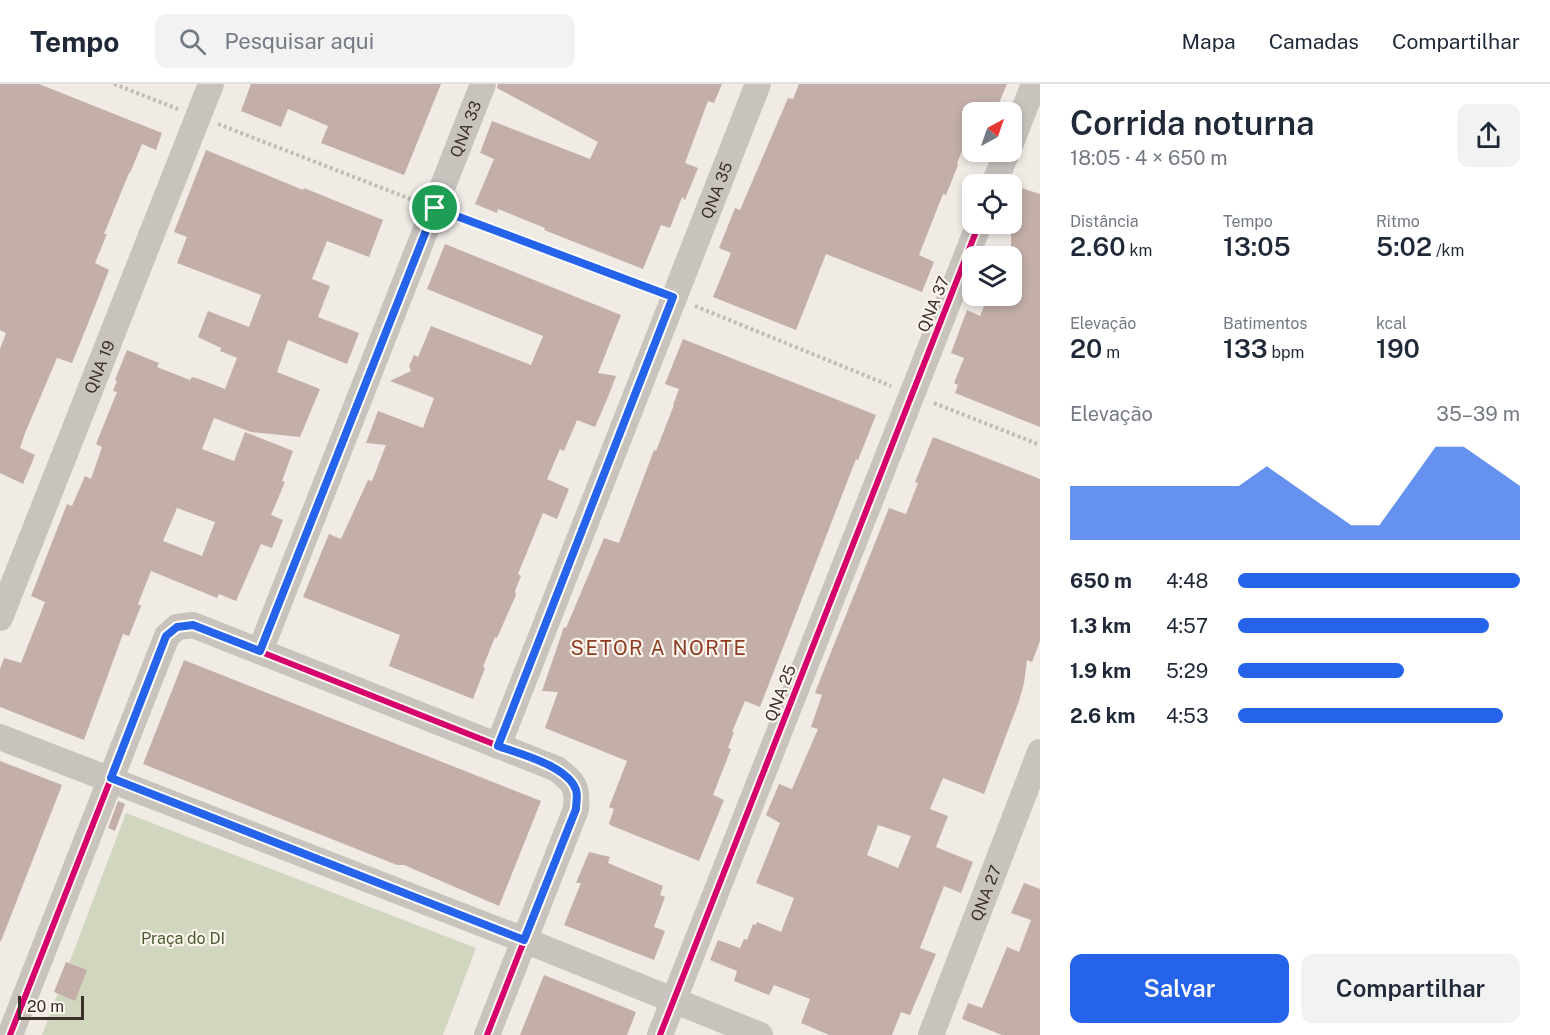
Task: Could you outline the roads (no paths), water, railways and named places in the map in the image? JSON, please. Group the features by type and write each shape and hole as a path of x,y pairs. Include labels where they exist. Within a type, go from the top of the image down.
{"street":[{"name":"QNA 19","path":"0,618 211,84"},
{"name":"QNA 33","path":"260,651 483,84"},
{"name":"QNA 35","path":"498,746 758,84"},
{"path":"1022,114 1034,84"},
{"name":"QNA 37","path":"912,395 975,234"},
{"name":"QNA 25","path":"660,1035 912,395"},
{"path":"10,1035 166,636 177,627 193,625 557,769 571,780 577,792 576,809 487,1035"},
{"path":"0,736 524,940 760,1035"},
{"name":"QNA 27","path":"931,1035 1040,752"}],"district":[{"name":"SETOR A NORTE","path":"659,648"}],"park label":[{"name":"Praça do DI","path":"183,938"}]}
